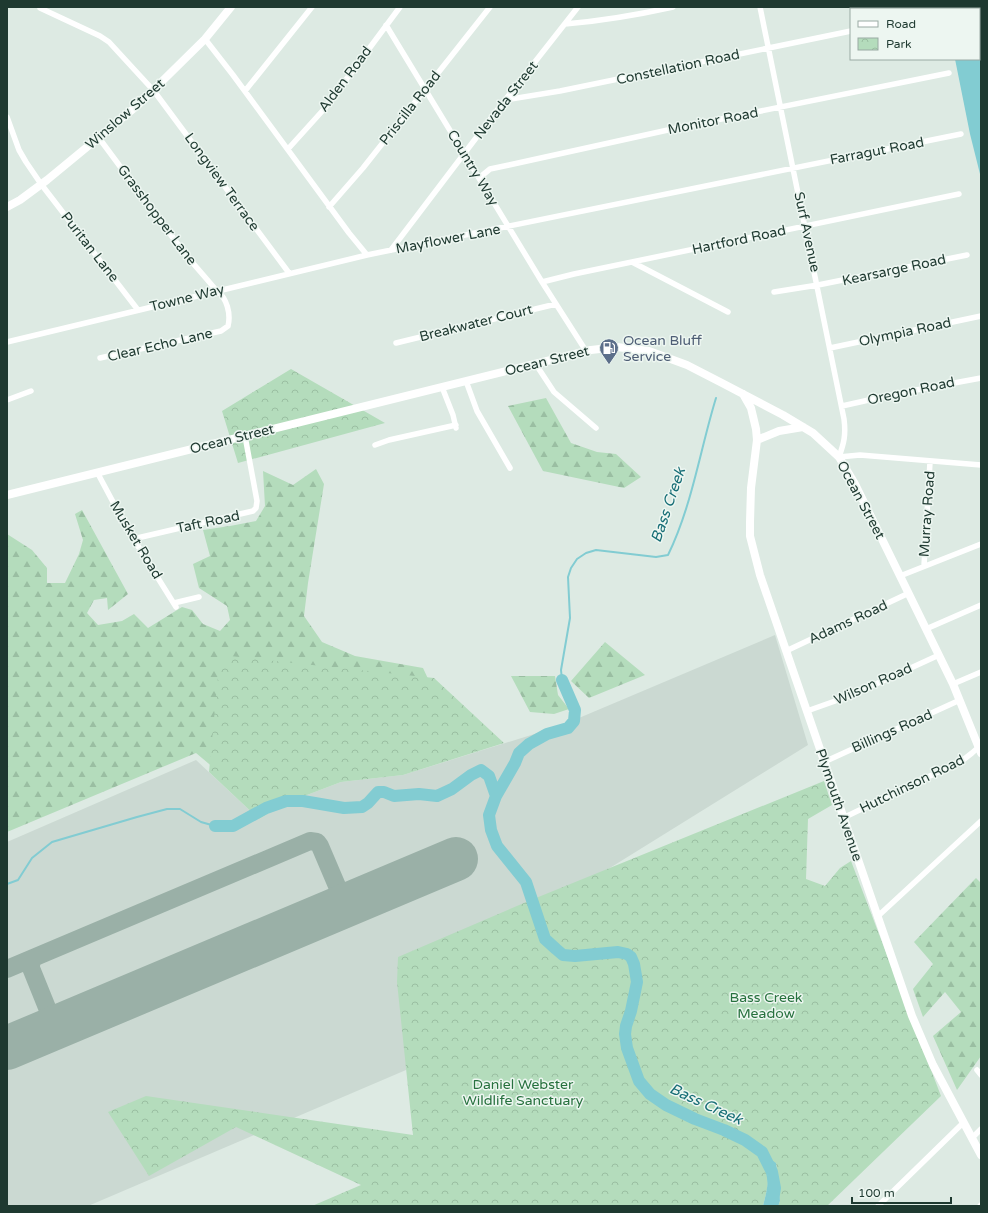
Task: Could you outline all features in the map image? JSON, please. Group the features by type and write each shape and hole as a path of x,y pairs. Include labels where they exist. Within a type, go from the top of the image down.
{"main road":[{"name":"Winslow Street","path":"7,207 20,200 41,184 154,91 205,39 231,7"},
{"name":"Ocean Street","path":"7,494 586,351 618,347 649,351 687,365 803,427 822,441 839,457 855,484 909,593 953,684 980,748"},
{"name":"Plymouth Avenue","path":"743,394 751,408 756,429 757,440 750,506 750,536 760,574 912,1016 933,1065 981,1155"},
{"path":"757,440 779,431 803,427"}],"street":[{"path":"245,91 312,7"},
{"name":"Alden Road","path":"288,149 324,108 400,7"},
{"name":"Priscilla Road","path":"330,207 363,168 490,7"},
{"name":"Nevada Street","path":"391,250 578,7"},
{"path":"565,24 643,14 673,7"},
{"name":"Surf Avenue","path":"760,7 842,406 846,432 839,457"},
{"name":"Longview Terrace","path":"40,8 105,39 154,91 289,273"},
{"name":"Country Way","path":"386,25 542,282 586,351"},
{"name":"Constellation Road","path":"505,100 560,91 850,31"},
{"path":"205,39 367,255"},
{"name":"Monitor Road","path":"479,178 490,169 665,131 949,73"},
{"name":"Puritan Lane","path":"7,117 22,156 41,184 138,310"},
{"name":"Farragut Road","path":"793,168 961,134"},
{"name":"Grasshopper Lane","path":"98,138 185,254 217,291"},
{"name":"Mayflower Lane","path":"367,255 793,168"},
{"name":"Hartford Road","path":"542,282 960,194"},
{"name":"Towne Way","path":"7,342 367,255"},
{"name":"Kearsarge Road","path":"774,292 818,286 967,255"},
{"path":"632,262 728,312"},
{"name":"Clear Echo Lane","path":"100,358 223,330 228,326 229,317 227,306 222,294 217,291"},
{"name":"Breakwater Court","path":"396,343 556,304"},
{"name":"Olympia Road","path":"830,348 981,316"},
{"path":"535,363 554,392 596,428"},
{"name":"Oregon Road","path":"842,406 900,393 981,378"},
{"path":"466,381 477,411 510,468"},
{"path":"375,446 390,440 456,427 442,386"},
{"path":"7,400 31,391"},
{"name":"Taft Road","path":"133,538 253,511 256,508 257,501 245,436"},
{"path":"839,457 860,455 930,462 981,465"},
{"name":"Murray Road","path":"924,566 930,462"},
{"name":"Musket Road","path":"97,472 133,538 175,605 199,597"},
{"path":"900,576 981,544"},
{"name":"Adams Road","path":"786,651 909,593"},
{"path":"926,629 981,605"},
{"name":"Wilson Road","path":"807,712 852,695 939,655"},
{"path":"953,684 981,672"},
{"name":"Billings Road","path":"824,762 960,700"},
{"name":"Hutchinson Road","path":"843,818 963,760 980,748"},
{"path":"877,917 981,821"},
{"path":"878,1206 963,1123"},
{"path":"972,1138 981,1129"}],"shaded area":[{"path":"775,635 808,745 526,920 406,1070 88,1206 7,1206 7,842 196,760 259,819 286,803 341,782 403,775 560,726"}],"green space":[{"path":"291,369 385,423 238,463 222,411"},
{"path":"546,398 571,443 597,452 616,454 641,477 624,488 543,471 508,406"},
{"path":"316,469 324,484 304,616 322,642 355,656 423,668 443,711 246,795 196,753 7,832 7,534 32,550 47,568 47,583 65,583 79,554 83,540 75,514 82,510 128,594 108,610 107,598 94,600 87,613 98,625 122,621 134,614 148,628 182,607 192,610 203,624 220,631 230,620 227,606 199,588 193,564 210,556 203,530 256,521 265,506 263,471 293,485"},
{"path":"605,642 645,675 589,698 571,681"},
{"path":"220,655 434,678 504,743 403,775 341,782 286,803 259,819 209,772"},
{"path":"511,676 555,676 558,695 569,709 554,714 530,712"},
{"path":"824,781 832,805 808,819 806,879 825,886 840,868 851,861 941,1096 827,1206 778,1206 780,1201 776,1163 763,1160 768,1183 763,1206 312,1206 361,1185 236,1127 149,1176 108,1112 146,1096 413,1135 397,982 398,957 531,900"},
{"path":"976,878 981,883 981,1056 957,1090 933,1036 961,1012 945,992 923,1017 913,989 933,964 914,942"}],"water":[{"path":"981,7 981,178 970,134 955,60 980,60 980,8 946,8"},
{"path":"766,1158 776,1163 780,1201 778,1206 763,1206 768,1183 763,1160"}],"waterway":[{"name":"Bass Creek","path":"562,680 561,670 570,618 568,577 571,568 577,559 586,553 596,550 656,557 668,555 690,498 716,398"},
{"name":"Bass Creek","path":"562,680 575,710 574,721 568,728 547,734 529,744 519,753 496,796 489,815 491,830 497,846 526,882 545,939 563,955 575,956 618,952 627,954 631,957 634,964 637,982 625,1034 627,1048 639,1081 650,1094 666,1105 745,1140 762,1152 772,1172 775,1188 772,1206"},
{"path":"215,826 233,826 266,808 286,801 303,801 344,808 362,807 378,792 384,792 394,796 419,794 437,796 452,789 471,775 481,770 489,776 496,796"},
{"path":"7,884 18,880 32,858 52,842 137,817 167,809 180,809 201,822 215,826"}],"taxiway":[{"path":"7,969 310,841 317,842 320,846 340,893 338,905 333,910"},
{"path":"7,1046 28,1039 42,1031 47,1027 50,1021 50,1015 31,968 31,963 34,958"},
{"path":"50,1015 57,1020 66,1021 124,997"}],"runway":[{"path":"7,1048 456,859"}],"place":[{"name":"Ocean Bluff Service","path":"609,365"}],"park label":[{"name":"Bass Creek Meadow","path":"766,1006"},
{"name":"Daniel Webster Wildlife Sanctuary","path":"523,1092"}]}
